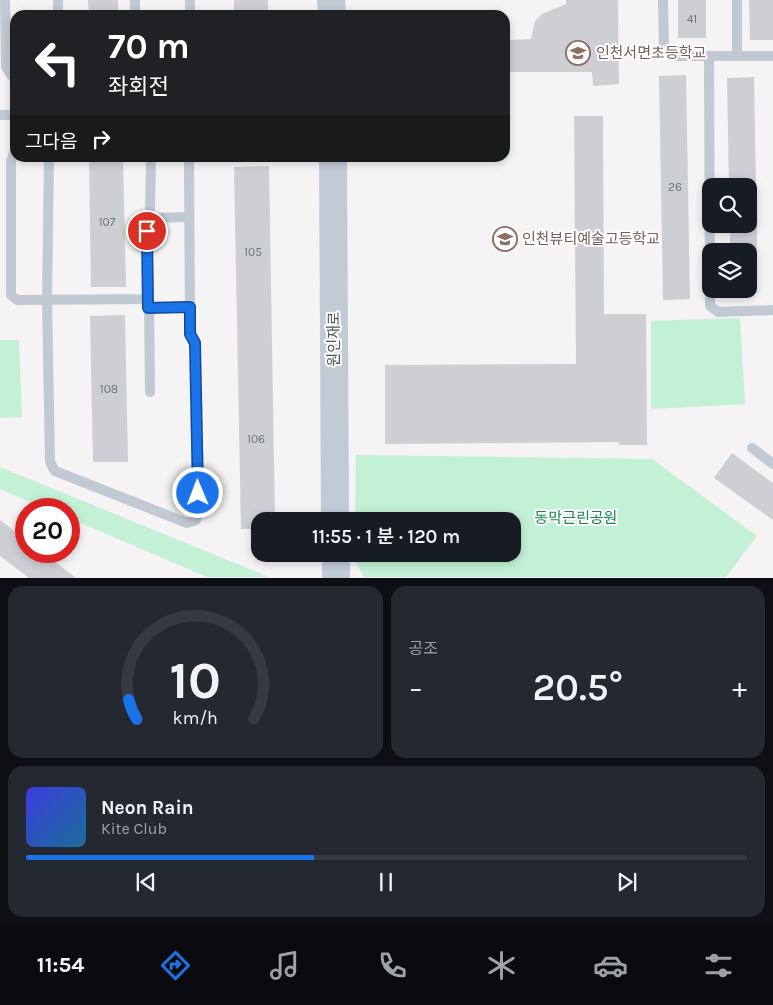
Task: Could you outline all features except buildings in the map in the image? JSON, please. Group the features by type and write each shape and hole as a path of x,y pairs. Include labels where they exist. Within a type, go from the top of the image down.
{"main road":[{"name":"원인재로","path":"333,162 335,512"},
{"path":"336,562 336,578"}],"lane":[{"path":"5,0 6,67 10,73"},
{"path":"663,0 664,52 670,56 773,56"},
{"path":"737,0 737,56"},
{"path":"709,56 710,306 718,312 773,310"},
{"path":"11,162 11,295 17,300 190,307"},
{"path":"49,162 47,300 50,462 55,471 187,523 196,520 199,512 195,343 190,334 188,162"},
{"path":"150,392 147,231 151,162"},
{"path":"149,218 189,217"},
{"path":"752,448 773,464"}],"green space":[{"path":"740,318 745,404 651,409 651,321"},
{"path":"0,340 19,340 22,417 0,418"},
{"name":"동막근린공원","path":"356,455 652,459 757,536 726,577 364,577 356,562 521,562 521,512 355,512"},
{"path":"0,467 76,498 21,498 0,489"},
{"path":"80,500 269,577 207,577 80,523"}],"place":[{"name":"인천서면초등학교","path":"578,53"},
{"name":"인천뷰티예술고등학교","path":"505,239"}],"route":[{"path":"147,231 148,308 190,307 190,334 195,343 198,493"}]}
